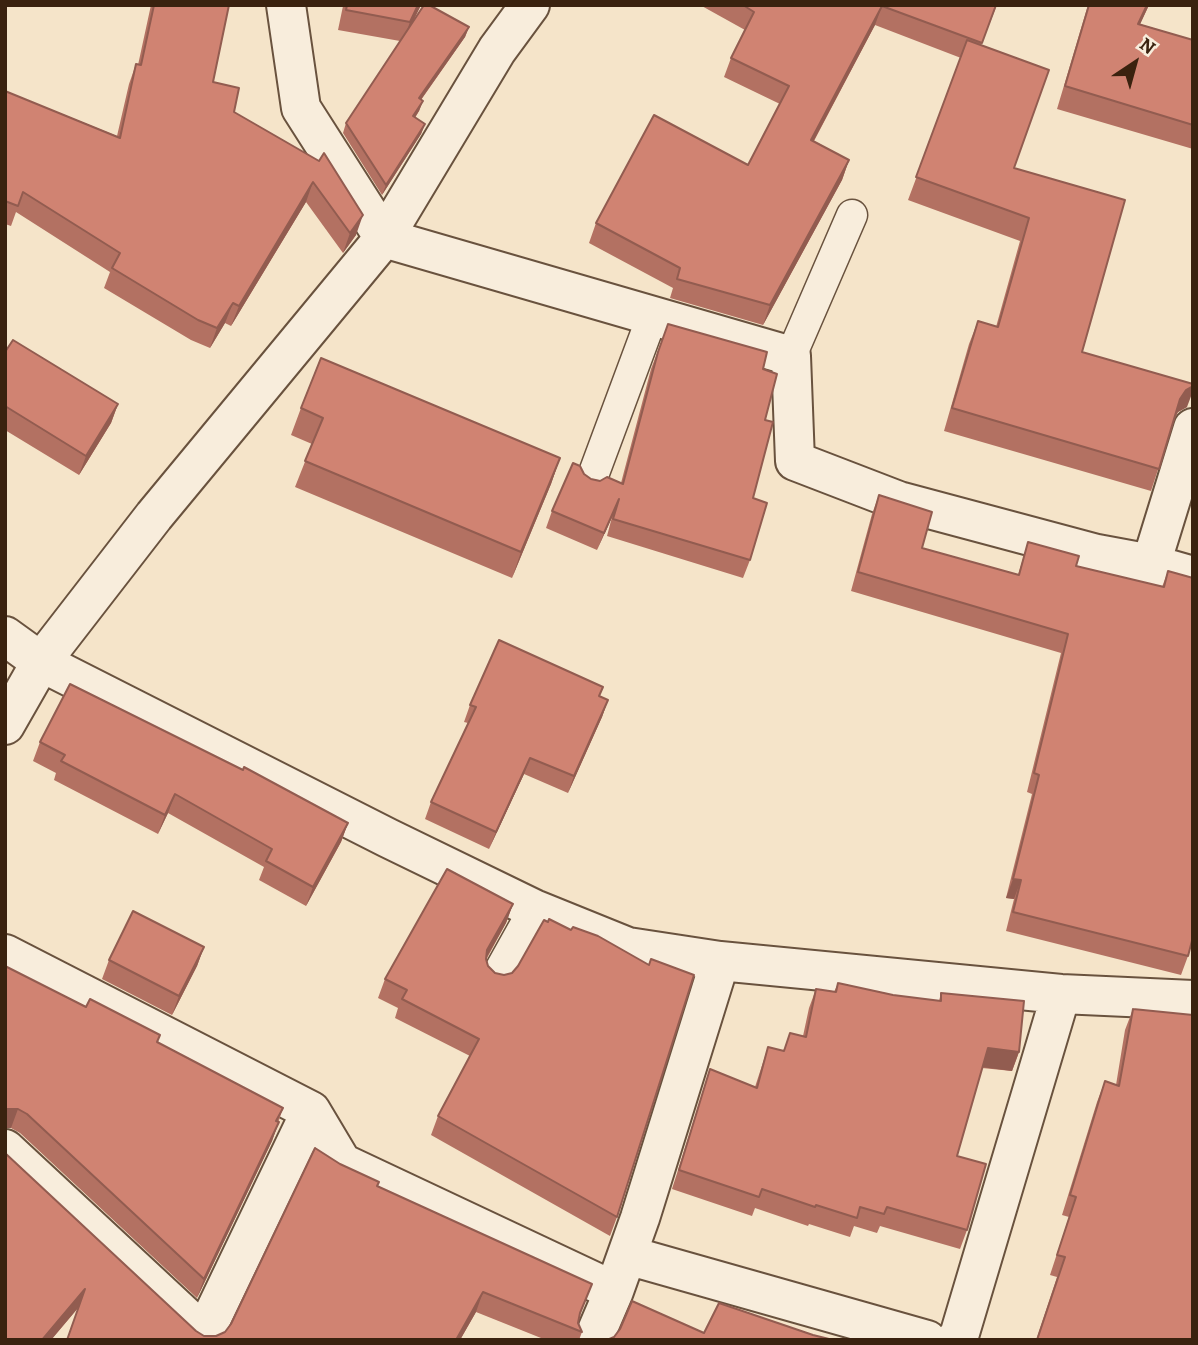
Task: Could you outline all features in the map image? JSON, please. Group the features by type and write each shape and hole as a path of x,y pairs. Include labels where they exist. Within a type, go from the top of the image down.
{"street":[{"path":"286,5 301,108 384,238 791,356 795,461 899,501 1097,554 1151,564 1193,576"},
{"path":"5,725 41,662 154,516 384,238 497,51 530,5"},
{"path":"1151,564 1193,428"},
{"path":"5,636 41,662 388,838 534,909 628,947 720,961 1061,994 1193,1000"},
{"path":"5,954 311,1111 342,1163 614,1291"},
{"path":"593,1340 627,1255 720,961"},
{"path":"955,1340 959,1336 1061,994"},
{"path":"5,1149 204,1334 311,1111"},
{"path":"627,1255 927,1340"}],"lane":[{"path":"791,356 852,215"},
{"path":"591,481 652,317"},
{"path":"496,977 534,909"}],"building":[{"path":"154,5 229,5 213,82 239,88 234,112 319,161 324,153 363,215 350,233 313,182 239,306 233,303 217,328 198,320 112,268 120,253 23,192 18,206 5,201 5,91 120,138 136,64 141,65"},
{"path":"347,5 418,5 410,22 346,10"},
{"path":"424,5 429,5 469,27 419,98 423,101 413,116 425,124 386,185 346,123"},
{"path":"743,5 996,5 982,43 882,6 811,140 849,160 770,305 677,279 680,268 596,223 654,115 748,165 789,86 731,58 754,12"},
{"path":"1089,5 1147,5 1138,24 1193,40 1193,125 1065,86"},
{"path":"967,40 1049,70 1014,168 1125,200 1082,352 1193,384 1180,399 1159,469 952,408 978,321 998,327 1029,218 916,177"},
{"path":"668,324 767,352 763,369 777,374 765,420 773,422 753,498 767,503 750,560 613,519 619,499 604,533 552,511 573,463 580,466 584,474 591,479 600,481 607,477 623,484"},
{"path":"13,340 118,404 86,456 5,406 5,352"},
{"path":"321,358 560,458 521,552 305,461 323,418 301,408"},
{"path":"879,495 932,512 922,548 1019,575 1028,542 1079,556 1076,566 1164,587 1168,571 1193,578 1193,937 1188,956 1013,912 1021,880 1013,879 1039,775 1034,773 1068,634 858,572"},
{"path":"499,640 603,687 599,696 608,700 574,776 530,758 496,832 431,802 476,707 470,705"},
{"path":"70,684 243,770 244,767 348,823 313,887 266,861 272,849 175,794 165,815 61,761 65,755 40,742"},
{"path":"447,869 513,904 487,950 488,966 495,973 512,973 544,920 548,922 549,919 571,930 573,927 598,936 649,965 651,959 694,975 617,1217 438,1116 479,1039 402,999 407,990 385,979"},
{"path":"133,911 204,947 179,996 109,960"},
{"path":"5,966 86,1007 90,999 160,1035 157,1042 283,1108 276,1121 279,1122 204,1279 27,1114 18,1109 5,1109"},
{"path":"838,983 893,995 941,1001 941,993 1024,1001 1019,1052 988,1048 957,1156 986,1164 967,1230 887,1207 884,1214 860,1207 857,1218 762,1189 759,1197 679,1170 710,1069 757,1088 768,1047 784,1051 790,1033 806,1037 816,989 836,992"},
{"path":"1133,1009 1193,1015 1193,1340 1037,1340 1065,1257 1057,1255 1076,1197 1070,1195 1105,1081 1119,1086"},
{"path":"315,1148 340,1164 379,1182 377,1186 592,1284 580,1313 578,1323 582,1332 483,1292 456,1340 67,1340 85,1289 42,1340 5,1340 5,1153 196,1331 204,1336 216,1336 225,1332 231,1324"},
{"path":"632,1301 704,1333 719,1303 833,1340 607,1340 614,1337 620,1329"}]}
